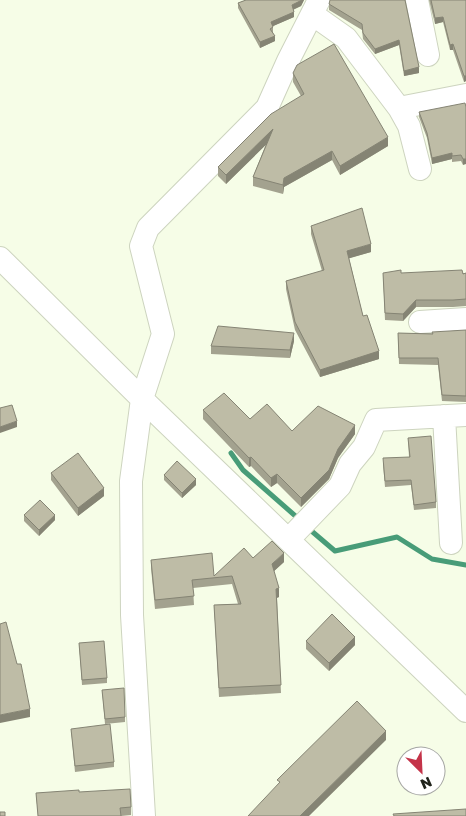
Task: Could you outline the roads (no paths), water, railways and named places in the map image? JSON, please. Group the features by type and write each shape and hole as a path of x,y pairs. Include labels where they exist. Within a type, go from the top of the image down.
{"street":[{"path":"417,0 428,55"},
{"path":"144,816 132,615 131,481 142,399 163,334 141,246 148,228 267,108 315,7 346,38 400,108 409,126 420,169"},
{"path":"400,108 466,95"},
{"path":"0,258 142,399 466,711"},
{"path":"420,322 466,319"},
{"path":"289,539 340,486 350,464 364,447 376,420 455,416 450,543"}],"waterway":[{"path":"231,453 243,470 300,520"},
{"path":"308,528 335,551 397,537 432,559 466,565"}]}
